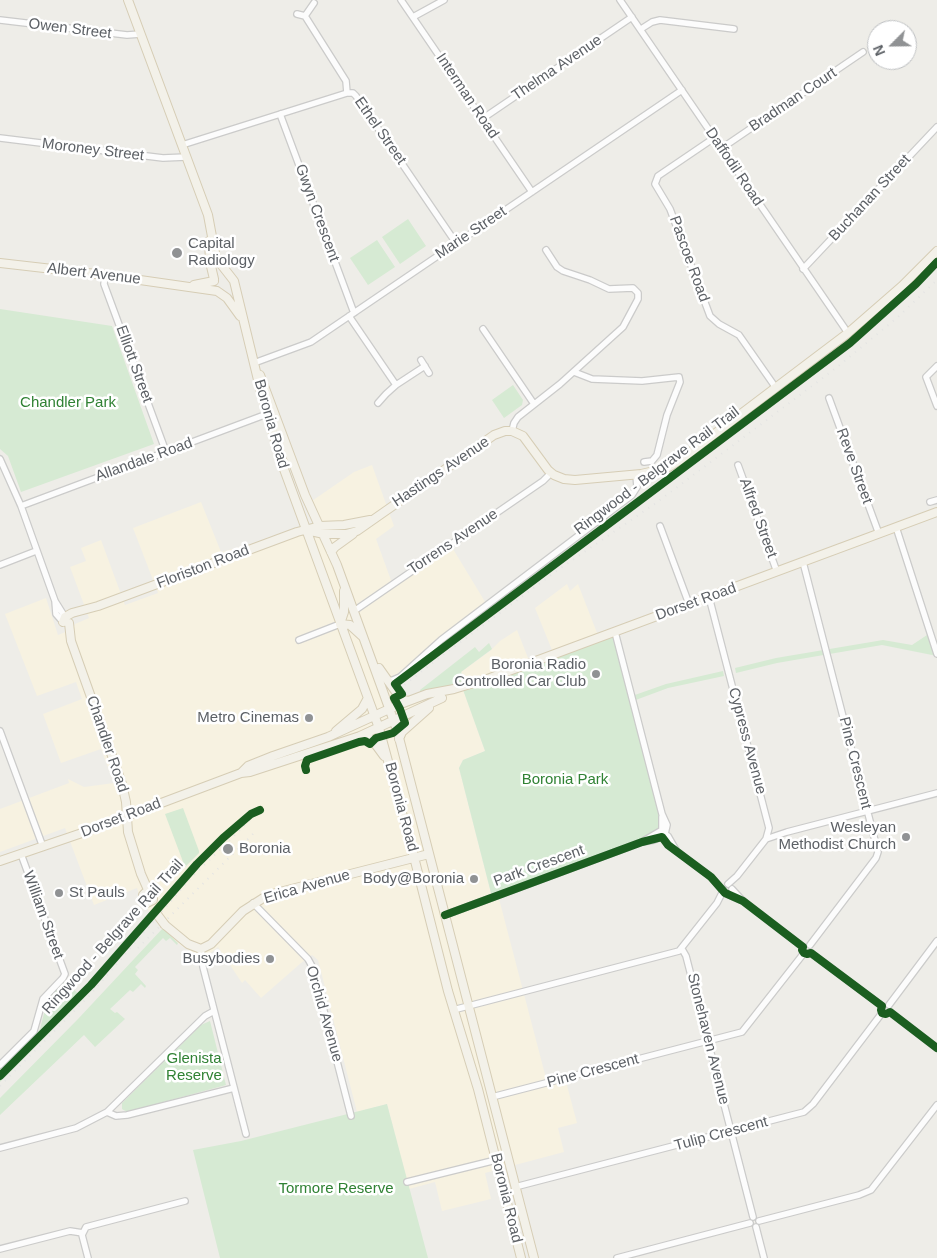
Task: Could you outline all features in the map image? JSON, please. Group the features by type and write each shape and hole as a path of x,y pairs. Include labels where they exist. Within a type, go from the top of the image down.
{"main road":[{"path":"128,0 210,224 216,258 232,278 234,284 230,291 219,292 214,280 210,262 210,224"},
{"path":"512,431 520,434 528,441 551,473 564,479 575,480 639,474 664,469 680,460 848,333 902,286 937,250"},
{"name":"Albert Avenue","path":"0,263 105,275 219,292"},
{"path":"214,280 220,274 227,274"},
{"name":"Albert Avenue","path":"188,286 201,285 214,280"},
{"name":"Boronia Road","path":"234,284 242,320 281,461 379,728 454,1010 478,1089 521,1258"},
{"name":"Boronia Road","path":"219,292 235,307 242,320"},
{"name":"Boronia Road","path":"255,364 266,387 277,422 305,495 337,565 400,738 534,1258"},
{"name":"Hastings Avenue","path":"331,552 372,519 494,435 512,431"},
{"name":"Dorset Road","path":"241,773 248,766 287,750 328,737 408,701 438,691 454,689 490,678 937,512"},
{"name":"Hastings Avenue","path":"306,530 320,526 344,525 372,519"},
{"path":"306,530 324,534 346,534 357,531"},
{"name":"Floriston Road","path":"66,621 83,611 306,530"},
{"path":"322,571 337,565"},
{"path":"343,583 344,612 340,624 350,625 364,637"},
{"name":"Chandler Road","path":"66,621 71,642 116,765 126,802 128,832 146,893 143,899 149,902 165,925 188,944 201,949"},
{"name":"Boronia Road","path":"369,651 387,681 403,700 408,701"},
{"name":"Dorset Road","path":"400,738 400,734 407,727 454,689"},
{"path":"328,737 362,709 368,698"},
{"name":"Dorset Road","path":"0,861 241,773 250,772 360,736 442,698"},
{"path":"360,736 368,737 377,745 392,773"},
{"name":"Erica Avenue","path":"201,949 211,944 253,903 277,893 429,854"}],"street":[{"name":"Interman Road","path":"402,0 532,192"},
{"path":"413,17 444,0"},
{"name":"Daffodil Road","path":"620,0 848,333"},
{"path":"305,16 314,3"},
{"path":"297,14 305,16 346,81 347,93"},
{"name":"Thelma Avenue","path":"482,119 632,17"},
{"name":"Owen Street","path":"0,20 127,35 141,34"},
{"path":"641,29 652,22 660,20 734,29"},
{"name":"Bradman Court","path":"722,148 864,52"},
{"name":"Marie Street","path":"255,364 310,342 682,90"},
{"name":"Ethel Street","path":"182,145 347,93 353,93 456,243"},
{"name":"Gwyn Crescent","path":"280,114 352,314 396,385"},
{"name":"Buchanan Street","path":"803,269 937,127"},
{"name":"Moroney Street","path":"0,138 163,158 186,157"},
{"name":"Pascoe Road","path":"714,138 658,176 655,184 670,208 710,316 719,324 739,335 776,388"},
{"path":"512,431 516,419 574,372 623,328 636,303 638,293 633,288 609,289 563,271 557,267 546,250"},
{"name":"Elliott Street","path":"105,275 104,284 166,452"},
{"path":"483,328 534,404"},
{"path":"421,360 430,373"},
{"path":"378,403 396,385 425,366"},
{"path":"937,366 926,377 937,406"},
{"path":"574,372 592,379 642,381 679,377 680,382 667,415 657,455 652,461 644,462"},
{"name":"Reve Street","path":"829,398 879,534"},
{"name":"Allandale Road","path":"21,506 267,414"},
{"name":"Chandler Road","path":"0,458 21,506 55,601 55,609 66,621"},
{"name":"Alfred Street","path":"738,465 777,572"},
{"name":"Torrens Avenue","path":"354,610 543,481 551,473"},
{"path":"387,681 401,676 446,636 632,495 637,487 639,474"},
{"path":"930,502 937,500"},
{"path":"660,526 689,604"},
{"path":"896,527 937,654"},
{"path":"0,565 36,551"},
{"name":"Pine Crescent","path":"492,1097 745,1030 877,856 878,850 803,562"},
{"name":"Cypress Avenue","path":"709,596 768,825 767,836"},
{"path":"298,640 340,624"},
{"path":"615,632 667,827 663,834 668,845 882,1006"},
{"path":"0,731 43,846"},
{"path":"454,1010 676,952 682,949 767,836 937,793"},
{"name":"Park Crescent","path":"445,915 663,834"},
{"name":"William Street","path":"0,1065 34,1031 43,999 65,976 21,854"},
{"name":"Orchid Avenue","path":"253,903 308,959 313,968 351,1116"},
{"path":"889,1005 937,941"},
{"path":"201,949 202,962 246,1134"},
{"name":"Stonehaven Avenue","path":"682,949 686,956 732,1132 753,1217 750,1219 755,1224"},
{"path":"882,1006 885,1004 889,1005"},
{"path":"889,1005 891,1008 890,1012"},
{"path":"882,1006 882,1013 890,1012"},
{"path":"0,1148 76,1128 107,1112 205,1016 214,1011"},
{"path":"890,1012 937,1048"},
{"name":"Tulip Crescent","path":"515,1187 732,1132 808,1110 882,1013"},
{"path":"107,1112 116,1116 127,1115 234,1088"},
{"path":"617,1258 755,1224 871,1190 937,1105"},
{"path":"407,1182 496,1160"},
{"path":"82,1233 88,1226 185,1201"},
{"path":"755,1224 764,1258"},
{"path":"0,1249 70,1231 82,1233"},
{"path":"82,1233 88,1258"}],"shaded area":[{"path":"372,465 394,526 376,539 392,583 450,544 487,605 401,675 390,681 403,700 462,686 485,751 463,760 459,768 492,897 498,895 547,1082 565,1078 577,1123 558,1128 564,1152 485,1173 491,1199 442,1211 435,1182 409,1189 387,1104 357,1112 318,960 312,955 261,998 245,980 242,983 218,947 208,955 196,955 176,942 142,903 137,888 94,905 65,828 0,852 0,809 69,783 68,779 84,787 114,783 101,749 61,763 43,714 82,699 76,682 37,696 5,614 46,598 58,635 73,629 75,624 89,618 70,567 86,561 81,548 101,540 125,605 158,593 133,528 201,502 221,552 306,530 320,526 309,503 354,472"},
{"path":"567,584 570,591 578,584 599,638 554,655 535,608"},
{"path":"517,630 530,663 466,685 461,672"}],"green space":[{"path":"408,219 426,246 400,264 382,237"},
{"path":"377,240 395,267 368,285 350,258"},
{"name":"Chandler Park","path":"0,309 112,326 154,444 21,492 8,456 0,449"},
{"path":"513,385 523,400 522,405 504,418 492,400"},
{"name":"Boronia Park","path":"615,632 632,696 666,684 723,671 724,676 668,688 633,701 664,831 492,897 459,768 463,760 485,751 462,687 422,696 420,690 475,647 479,652 489,643 492,649 461,672 466,685"},
{"path":"930,633 937,656 882,645 777,663 736,673 735,668 776,658 883,640 912,645"},
{"path":"183,808 199,851 185,867 165,814"},
{"path":"163,928 178,943 177,945 170,938 166,941 163,938 135,967 138,970 135,974 146,986 145,988 141,984 133,992 130,990 110,1009 125,1019 95,1047 84,1035 0,1115 0,1098 78,1019"},
{"path":"64,982 84,998 0,1082 0,1070 40,1029 48,998"},
{"name":"Glenista Reserve","path":"210,1021 226,1085 127,1112 122,1109 122,1103 201,1025"},
{"name":"Tormore Reserve","path":"387,1104 428,1258 220,1258 193,1150 241,1141"}],"railway":[{"path":"399,689 555,572 656,503 836,368 898,317 937,280"},
{"path":"0,1086 89,996 190,879 252,818"},
{"path":"138,948 257,830"}],"cycle path":[{"name":"Ringwood - Belgrave Rail Trail","path":"306,770 307,760 359,742 365,741 370,744 376,738 393,733 405,723 394,698 402,694 395,684 850,343 916,284 937,262"},
{"name":"Ringwood - Belgrave Rail Trail","path":"0,1076 91,985 197,864 223,838 251,814 260,810"},
{"path":"445,915 642,842 662,837 668,845 711,877 725,893 743,901 803,947 804,953 811,953 882,1006 882,1013 890,1012 937,1048"}],"place":[{"name":"Capital Radiology","path":"177,253"},
{"name":"Boronia Radio Controlled Car Club","path":"596,674"},
{"name":"Metro Cinemas","path":"309,718"},
{"name":"Wesleyan Methodist Church","path":"906,837"},
{"name":"Boronia","path":"228,849"},
{"name":"Body@Boronia","path":"474,879"},
{"name":"St Pauls","path":"59,893"},
{"name":"Busybodies","path":"270,959"}]}
